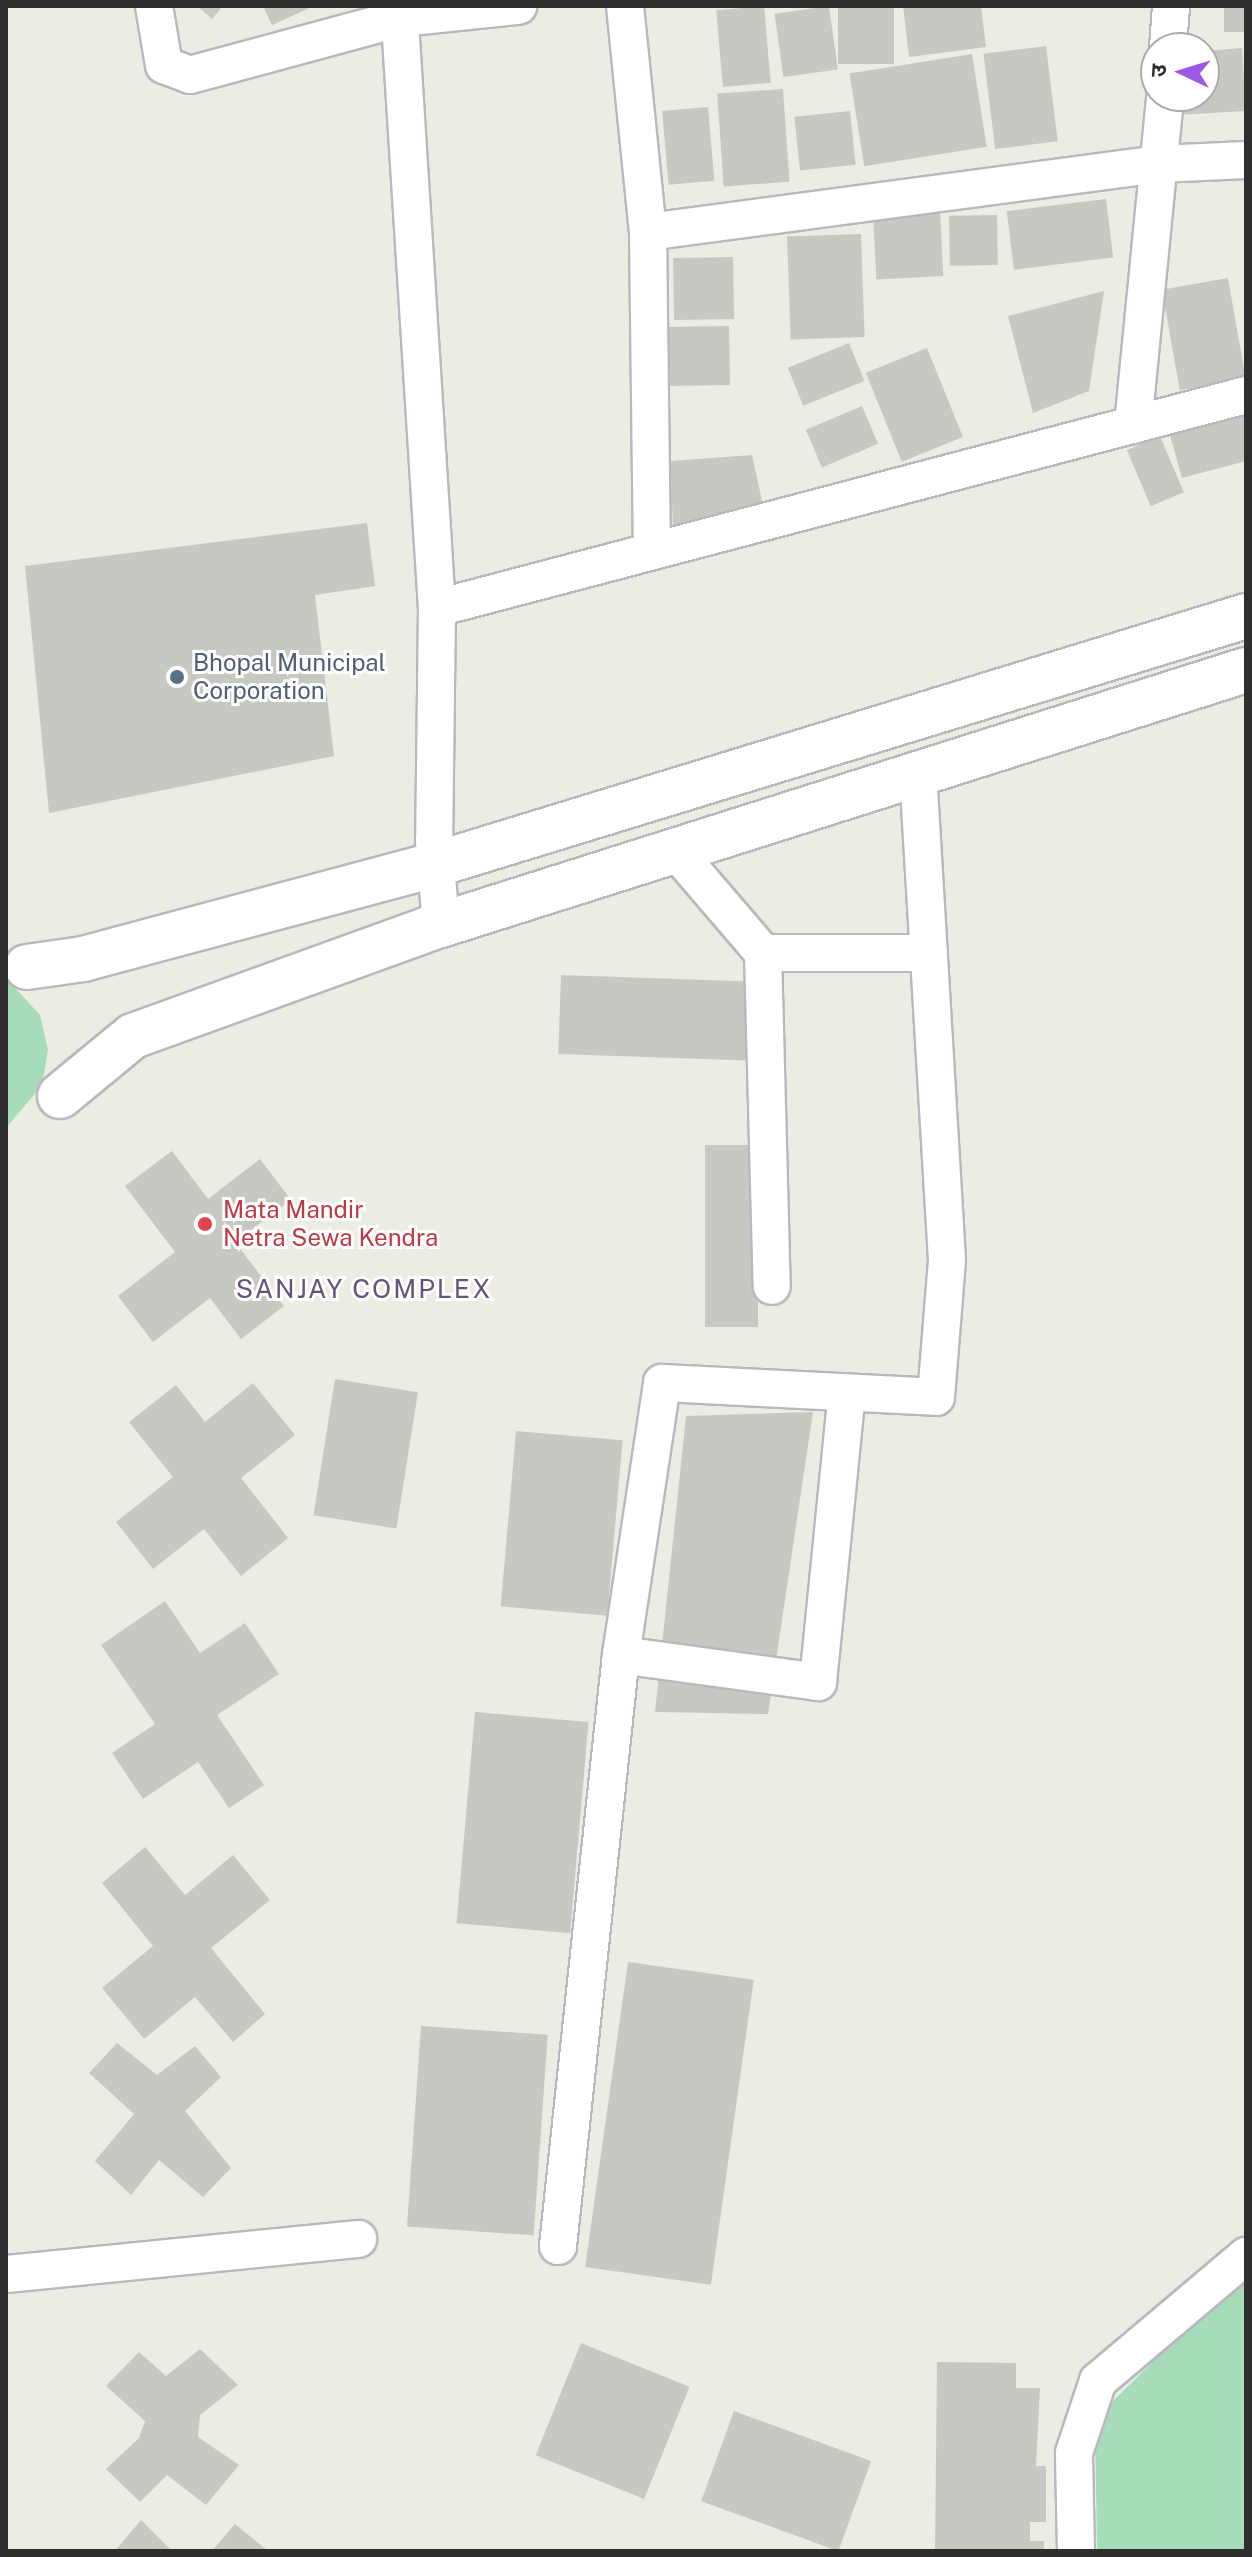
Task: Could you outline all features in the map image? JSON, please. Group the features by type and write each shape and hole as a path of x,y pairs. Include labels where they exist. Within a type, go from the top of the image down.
{"main road":[{"path":"27,967 83,959 437,864 1246,616"},
{"path":"60,1096 133,1036 441,925 1246,670"}],"street":[{"path":"154,6 164,65 190,75 400,12 518,6"},
{"path":"625,6 648,232 652,548"},
{"path":"1169,32 1171,6"},
{"path":"400,12 437,608 437,864 441,925"},
{"path":"1133,425 1164,112"},
{"path":"648,232 1159,164 1245,166"},
{"path":"437,608 652,548 1246,395"},
{"path":"558,2246 621,1655 662,1383 936,1397 947,1260 918,773"},
{"path":"674,849 763,953 772,1286"},
{"path":"763,953 929,953"},
{"path":"621,1655 818,1682 847,1393"},
{"path":"6,2274 358,2239"},
{"path":"1076,2551 1074,2453 1098,2381 1246,2256"}],"green space":[{"path":"6,978 40,1015 48,1050 42,1085 6,1128"},
{"path":"1246,2269 1246,2551 1097,2551 1095,2419"}],"building":[{"path":"197,6 223,6 212,19"},
{"path":"263,6 314,6 272,25"},
{"path":"764,6 771,83 723,87 716,10"},
{"path":"829,6 838,69 783,77 775,14"},
{"path":"838,6 894,6 894,64 838,64"},
{"path":"903,6 981,6 986,47 909,57"},
{"path":"1224,6 1246,6 1246,32 1224,32"},
{"path":"1046,46 1058,141 995,149 983,54"},
{"path":"1242,48 1246,111 1175,115 1175,112 1220,112 1220,50"},
{"path":"972,54 987,147 864,166 850,73"},
{"path":"783,89 789,182 724,186 717,94"},
{"path":"708,107 714,181 669,185 662,111"},
{"path":"850,111 856,165 800,171 794,117"},
{"path":"1106,199 1113,258 1014,270 1007,211"},
{"path":"940,213 943,276 876,279 873,217"},
{"path":"997,215 998,265 950,266 949,216"},
{"path":"861,234 865,337 791,340 787,237"},
{"path":"733,257 734,319 674,320 673,258"},
{"path":"1228,278 1246,378 1180,390 1162,290"},
{"path":"1104,291 1089,391 1033,413 1008,316"},
{"path":"729,326 730,385 666,386 665,327"},
{"path":"849,343 864,381 803,406 788,368"},
{"path":"927,348 963,437 902,462 866,373"},
{"path":"862,406 878,444 822,468 806,430"},
{"path":"1246,414 1246,461 1182,478 1170,435"},
{"path":"1160,436 1184,492 1151,506 1127,450"},
{"path":"752,455 764,510 673,526 670,461"},
{"path":"367,523 375,586 315,595 334,756 49,813 25,566"},
{"path":"561,975 750,982 747,1061 558,1054"},
{"path":"705,1145 758,1145 758,1327 705,1327"},
{"path":"172,1151 208,1199 260,1159 291,1200 235,1242 284,1306 241,1339 210,1298 153,1342 118,1296 175,1252 125,1186"},
{"path":"335,1379 418,1392 396,1528 313,1515"},
{"path":"253,1383 295,1435 241,1478 288,1538 241,1576 204,1529 153,1569 116,1522 173,1477 129,1422 176,1385 205,1422"},
{"path":"813,1412 768,1714 655,1712 686,1416"},
{"path":"516,1431 623,1440 607,1616 501,1606"},
{"path":"165,1601 200,1653 245,1623 279,1674 217,1715 264,1785 229,1808 198,1762 143,1799 112,1753 155,1724 101,1645"},
{"path":"475,1712 589,1722 570,1933 457,1923"},
{"path":"145,1847 185,1895 233,1855 270,1900 211,1948 265,2014 233,2042 195,1997 144,2039 102,1988 153,1946 102,1883"},
{"path":"628,1962 754,1980 711,2285 585,2267"},
{"path":"421,2026 548,2035 534,2235 407,2227"},
{"path":"117,2043 157,2075 195,2046 221,2077 185,2111 231,2168 203,2197 159,2160 131,2195 95,2161 134,2114 89,2073"},
{"path":"581,2343 689,2387 644,2499 536,2455"},
{"path":"200,2349 238,2385 200,2415 198,2437 239,2465 206,2505 167,2475 140,2502 106,2469 139,2438 145,2421 106,2386 139,2352 166,2376"},
{"path":"937,2362 1016,2363 1016,2388 1040,2388 1036,2466 1046,2466 1046,2522 1030,2522 1030,2541 1044,2541 1044,2551 935,2551"},
{"path":"734,2411 871,2461 838,2551 701,2501"},
{"path":"141,2520 172,2551 115,2551"},
{"path":"235,2524 268,2551 212,2551"}],"place":[{"name":"Bhopal Municipal Corporation","path":"177,677"},
{"name":"Mata Mandir Netra Sewa Kendra","path":"205,1224"}],"district":[{"name":"SANJAY COMPLEX","path":"364,1289"}]}
